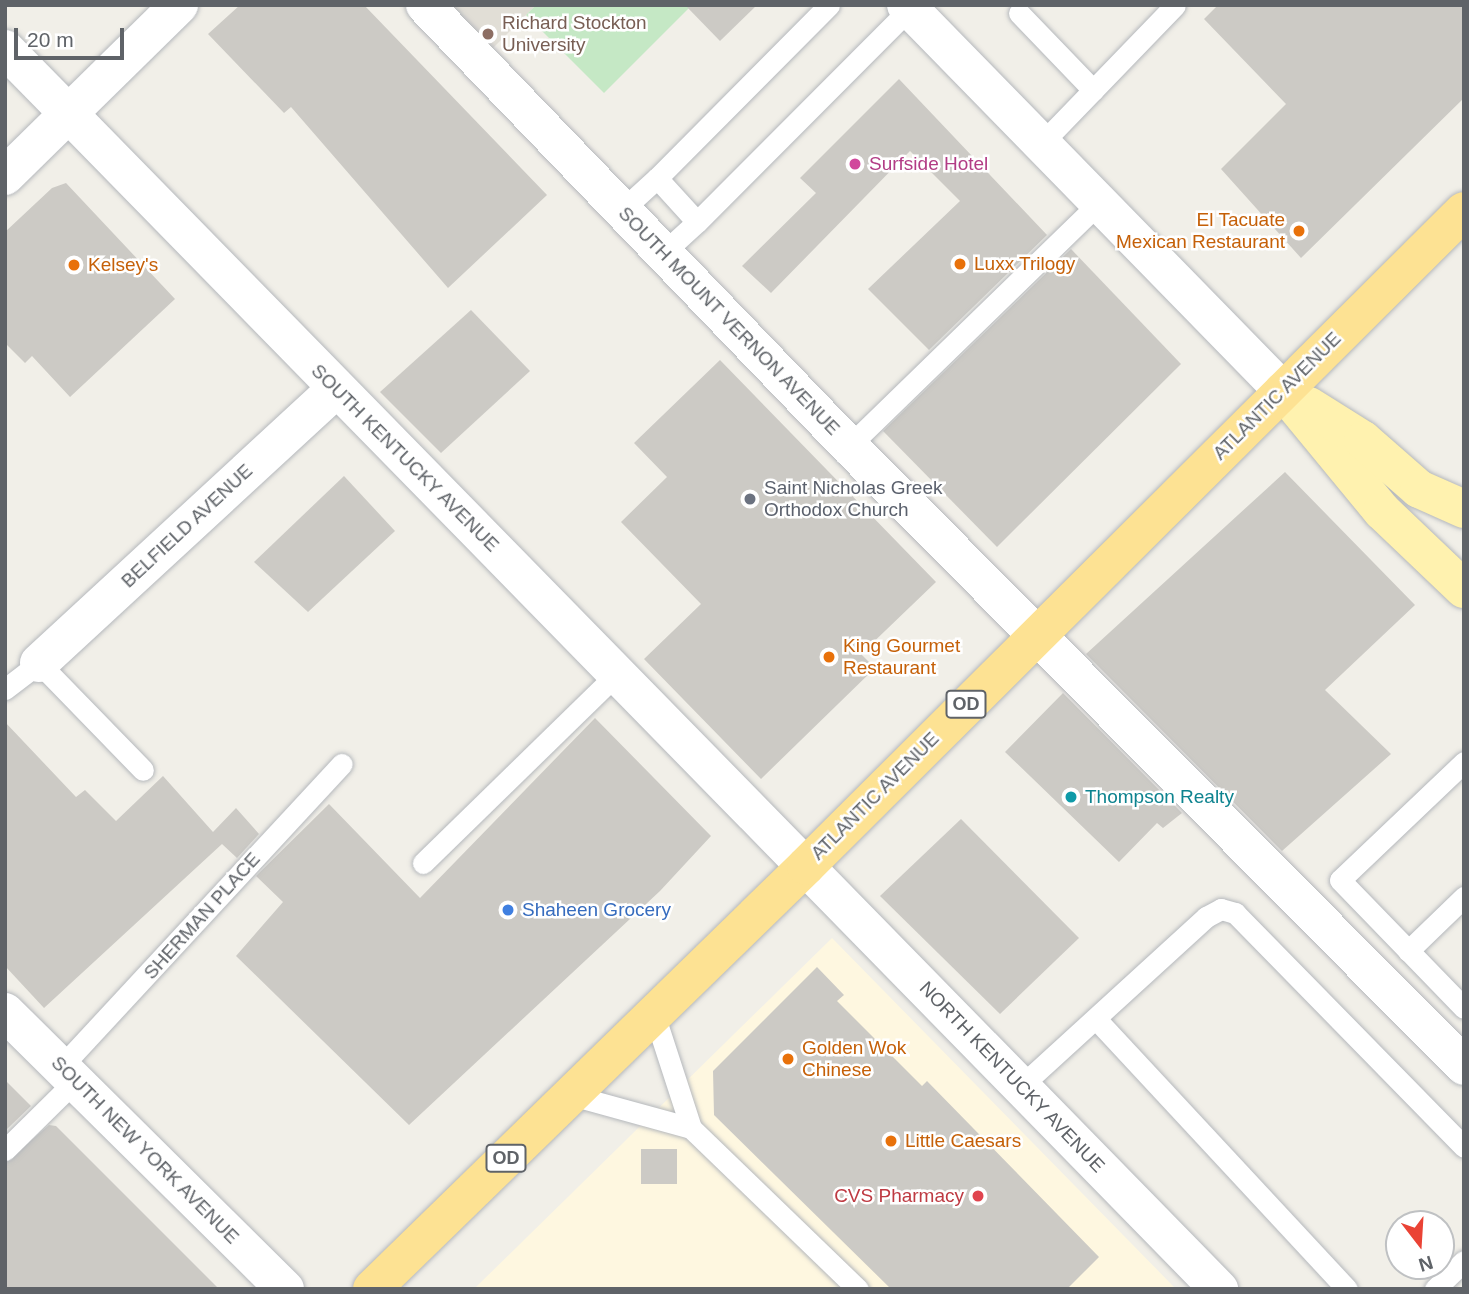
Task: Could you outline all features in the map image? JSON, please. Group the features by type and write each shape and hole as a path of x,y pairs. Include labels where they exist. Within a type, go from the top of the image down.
{"highway":[{"name":"ATLANTIC AVENUE","path":"372,1289 806,866 1036,633 1464,211"}],"main road":[{"path":"1283,391 1363,440 1419,489 1464,509"},
{"path":"1283,391 1382,511 1464,589"}],"street":[{"path":"5,176 179,5"},
{"name":"SOUTH MOUNT VERNON AVENUE","path":"425,5 849,446 1464,1066"},
{"path":"908,7 1283,391"},
{"name":"SOUTH KENTUCKY AVENUE","path":"5,50 335,390 619,672 806,866"},
{"name":"BELFIELD AVENUE","path":"39,663 335,390"},
{"name":"NORTH KENTUCKY AVENUE","path":"806,866 1219,1289"},
{"name":"SOUTH NEW YORK AVENUE","path":"5,1012 285,1289"}],"lane":[{"path":"622,210 829,5"},
{"path":"1040,145 1175,5"},
{"path":"663,253 697,222 908,7"},
{"path":"1019,13 1093,90"},
{"path":"657,178 697,222"},
{"path":"849,446 1099,203"},
{"path":"5,689 39,663 143,770"},
{"path":"424,863 619,672"},
{"path":"1464,762 1340,880 1464,1008"},
{"name":"SHERMAN PLACE","path":"5,1150 68,1074 342,764"},
{"path":"1408,951 1464,897"},
{"path":"1021,1086 1097,1020 1206,917 1221,909 1235,913 1464,1147"},
{"path":"654,1014 691,1128 858,1289"},
{"path":"1097,1020 1347,1289"},
{"path":"570,1095 691,1128"},
{"path":"1435,1289 1461,1269"}],"shaded area":[{"name":"Richard Stockton University","path":"442,5 536,5 487,54"},
{"path":"832,938 1176,1289 474,1289"}],"green space":[{"path":"536,5 692,5 604,93 526,15"}],"building":[{"path":"240,5 364,5 547,195 448,288 291,107 284,113 208,34"},
{"path":"685,5 757,5 720,41"},
{"path":"1218,5 1464,5 1464,98 1301,258 1221,169 1286,104 1204,19"},
{"path":"899,79 1047,235 929,350 868,289 960,201 910,151 771,293 742,266 816,193 800,178"},
{"name":"Kelsey's","path":"66,183 175,299 70,397 32,356 25,363 5,343 5,232 52,188"},
{"path":"1071,249 1181,364 997,547 883,431"},
{"path":"471,310 530,371 441,453 380,392"},
{"path":"720,360 936,582 861,654 875,668 761,779 644,659 701,604 621,522 667,477 634,443"},
{"path":"1285,472 1415,605 1325,690 1391,754 1282,851 1086,654"},
{"path":"344,476 395,531 308,612 254,562"},
{"path":"1063,693 1182,813 1163,828 1157,823 1119,862 1005,752"},
{"path":"595,718 711,836 660,891 409,1125 236,956 283,902 256,876 329,804 420,898"},
{"path":"5,722 76,797 85,790 116,821 163,776 213,832 236,808 259,834 237,858 222,844 44,1008 5,966"},
{"path":"961,819 1079,938 1000,1014 880,896"},
{"path":"817,967 844,995 837,1001 922,1086 927,1081 1099,1257 1067,1289 891,1289 714,1115 713,1071"},
{"path":"5,1080 31,1106 5,1131"},
{"path":"49,1125 56,1126 219,1289 5,1289 5,1163"},
{"path":"641,1149 677,1149 677,1184 641,1184"}],"place":[{"name":"Richard Stockton University","path":"488,34"},
{"name":"Surfside Hotel","path":"855,164"},
{"name":"El Tacuate Mexican Restaurant","path":"1299,231"},
{"name":"Luxx Trilogy","path":"960,264"},
{"name":"Kelsey's","path":"74,265"},
{"name":"Saint Nicholas Greek Orthodox Church","path":"750,499"},
{"name":"King Gourmet Restaurant","path":"829,657"},
{"name":"Thompson Realty","path":"1071,797"},
{"name":"Shaheen Grocery","path":"508,910"},
{"name":"Golden Wok Chinese","path":"788,1059"},
{"name":"Little Caesars","path":"891,1141"},
{"name":"CVS Pharmacy","path":"978,1196"}]}
